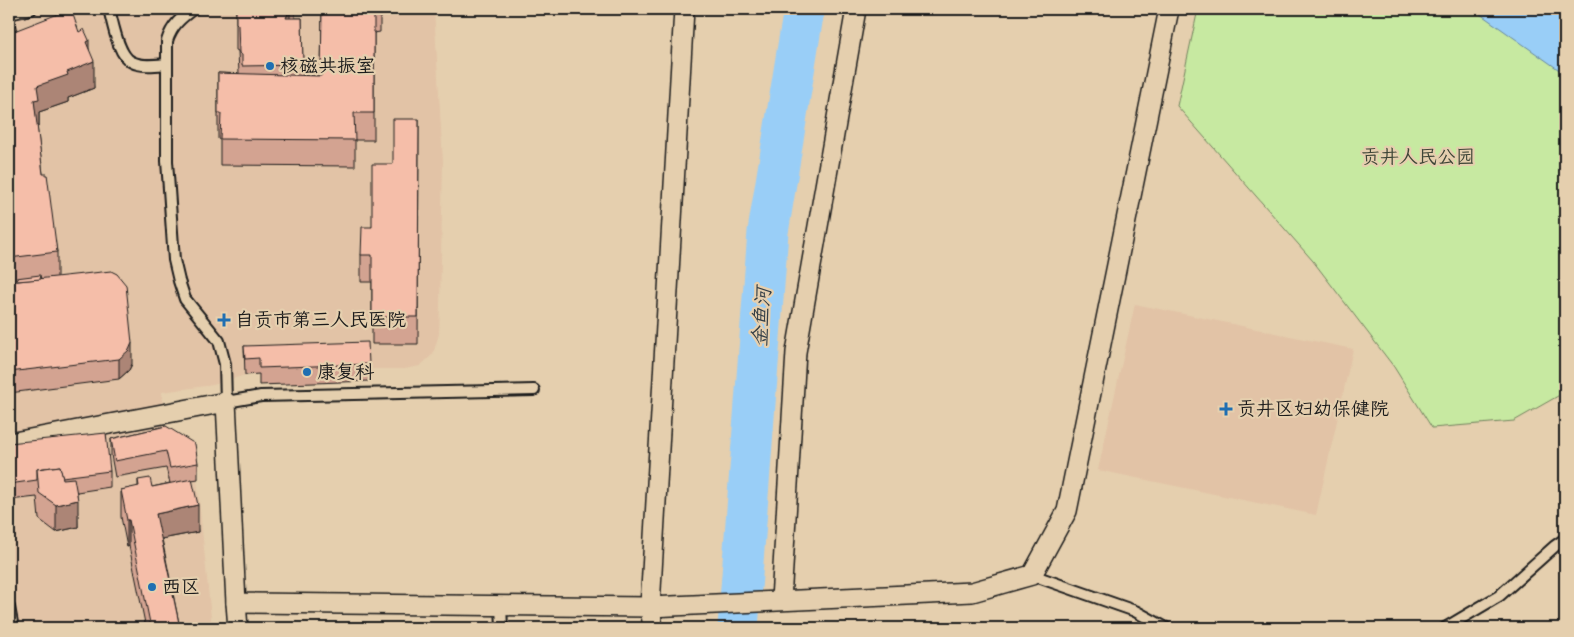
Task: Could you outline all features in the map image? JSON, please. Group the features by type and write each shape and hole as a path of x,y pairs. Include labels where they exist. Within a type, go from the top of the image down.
{"street":[{"path":"652,628 650,607 684,9"},
{"path":"781,600 796,352 856,9"},
{"path":"236,603 650,607 972,592 1032,576 1067,511 1169,9"},
{"path":"9,443 226,402 238,628"}],"lane":[{"path":"9,14 31,9"},
{"path":"109,9 124,56 132,63 142,65 167,64"},
{"path":"193,9 179,19 170,30 167,40 167,161 174,260 185,299 219,341 224,364 226,402 261,396 534,390"},
{"path":"1445,628 1499,596 1565,539"},
{"path":"1032,576 1135,611 1166,628"},
{"path":"501,605 502,628"},
{"path":"9,607 13,628"}],"shaded area":[{"name":"自贡市第三人民医院","path":"9,9 434,9 443,162 439,334 433,354 420,366 404,369 369,369 259,385 258,375 245,375 213,385 162,392 166,442 195,460 212,628 9,628"},
{"name":"贡井区妇幼保健院","path":"1135,304 1353,349 1316,515 1098,470"}],"green space":[{"name":"贡井人民公园","path":"1198,9 1565,9 1565,392 1514,421 1432,428 1394,367 1313,261 1177,106"}],"water":[{"path":"1473,9 1565,9 1565,74"}],"building":[{"path":"71,9 79,32 84,29 89,40 86,42 94,61 67,72 68,75 37,86 39,99 34,100 43,174 47,174 57,252 9,258 9,33"},
{"path":"236,9 290,9 286,18 302,18 303,65 242,66 242,55 239,53"},
{"path":"322,9 374,9 374,113 354,113 355,140 220,139 221,113 218,113 218,73 321,76"},
{"path":"15,24 17,30 9,33 9,26"},
{"path":"393,119 419,119 418,317 372,317 372,255 361,255 362,227 372,227 372,164 393,164"},
{"path":"111,271 117,274 126,285 132,343 129,350 119,359 9,372 9,282"},
{"path":"40,275 41,279 17,281 16,278"},
{"path":"368,342 369,364 259,368 259,358 245,359 244,346"},
{"path":"166,426 195,444 198,463 170,468 166,451 115,461 111,439"},
{"path":"106,433 110,471 62,477 60,466 37,469 37,480 9,484 9,443"},
{"path":"60,466 63,479 74,478 78,500 56,505 39,493 37,469"},
{"path":"150,478 152,487 192,479 198,505 156,514 180,628 151,628 121,490 139,486 138,480"}],"waterway":[{"name":"金鱼河","path":"738,628 768,232 804,9"}],"place":[{"name":"核磁共振室","path":"270,66"},
{"name":"自贡市第三人民医院","path":"224,320"},
{"name":"康复科","path":"307,372"},
{"name":"贡井区妇幼保健院","path":"1226,409"},
{"name":"西区","path":"152,587"}]}
